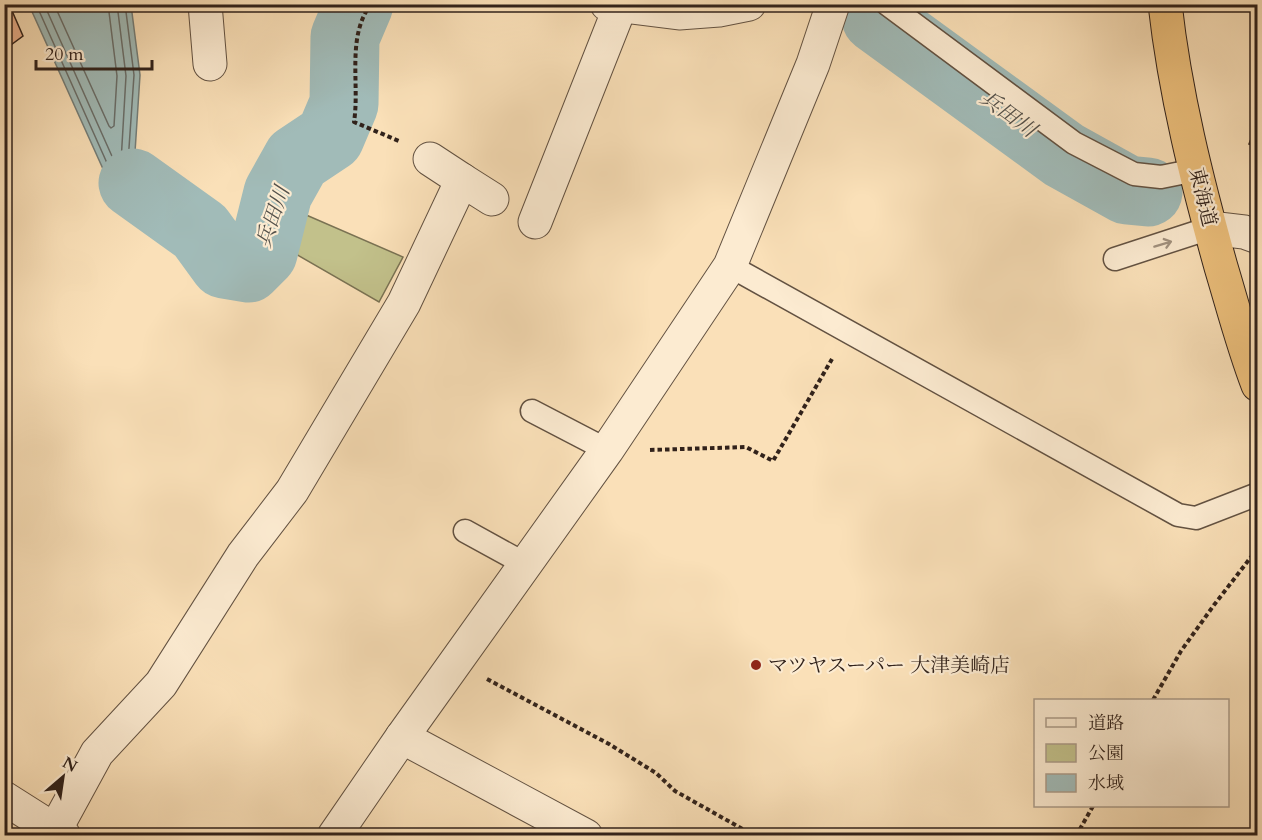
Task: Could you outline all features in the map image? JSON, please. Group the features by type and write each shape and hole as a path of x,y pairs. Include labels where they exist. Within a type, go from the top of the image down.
{"highway":[{"name":"東海道","path":"1165,4 1182,113 1210,228 1257,385"}],"street":[{"path":"205,4 210,63"},
{"path":"535,222 614,6 679,13 719,10 749,4"},
{"path":"334,836 607,450 730,266 813,64 833,4"},
{"path":"430,159 492,199"},
{"path":"4,798 59,833 97,753 161,684 243,555 292,491 404,303 462,180"},
{"path":"1210,228 1244,232 1257,237"},
{"path":"402,737 586,836"}],"lane":[{"path":"887,4 1074,143 1134,174 1161,177 1196,170"},
{"path":"1115,259 1210,228"},
{"path":"730,266 1178,515 1196,518 1257,494"},
{"path":"532,411 607,450"},
{"path":"465,531 525,564"}],"path":[{"path":"371,4 365,12 357,34 354,122 390,136 425,154 430,159"},
{"path":"607,450 746,447 773,461 848,332"},
{"path":"1155,699 1181,651 1257,548"},
{"path":"455,663 609,744 656,773 675,791 755,836"},
{"path":"1076,836 1092,807"}],"green space":[{"path":"297,211 403,257 379,302 294,253"}],"water":[{"path":"29,5 131,5 140,75 133,183 113,191"}],"building":[{"path":"4,4 9,4 23,36 4,50"},
{"path":"1258,121 1258,147 1249,144"}],"waterway":[{"name":"兵田川","path":"133,183 200,231 224,264 248,268 263,253 278,193 297,159 330,137 344,104 345,37 359,4"},
{"name":"兵田川","path":"876,18 1064,155 1127,190 1148,192"}],"place":[{"name":"マツヤスーパー 大津美崎店","path":"756,665"}]}
